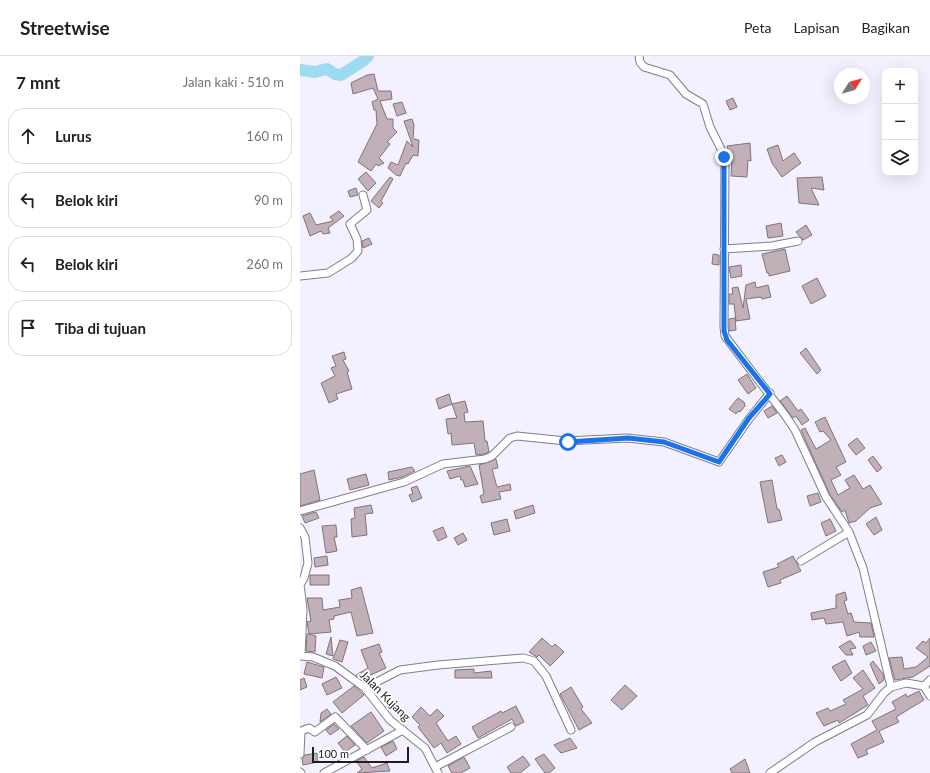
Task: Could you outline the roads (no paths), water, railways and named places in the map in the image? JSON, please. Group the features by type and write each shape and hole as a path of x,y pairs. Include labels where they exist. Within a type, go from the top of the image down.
{"street":[{"path":"639,56 640,62 644,67 670,75 685,92 705,107 710,127 724,157 724,328 726,336 795,430 826,497 849,532 863,568 891,687"},
{"path":"300,276 328,273 352,258 358,251 357,239 350,224 367,210 363,195"},
{"path":"724,249 772,246 798,241"},
{"path":"300,511 404,482 442,464 486,460 510,438 517,436 566,442 628,438 664,442 719,462 749,418 770,394"},
{"path":"300,528 305,538 308,563 304,578 300,585 303,609 300,656"},
{"path":"801,561 849,532"},
{"name":"Jalan Kujang","path":"300,656 313,657 335,666 365,688 390,720 425,748 436,770"},
{"path":"365,688 400,670 438,665 523,658 534,661 546,676 571,730"},
{"path":"924,686 930,680"},
{"path":"770,773 815,742 867,715 884,693 891,687 906,684 924,686"},
{"path":"924,686 930,696"},
{"path":"300,754 301,731 308,728 315,732 335,717 367,750"},
{"path":"436,770 511,727"},
{"path":"324,773 403,730"}],"waterway":[{"path":"300,70 315,72 327,69 335,74 341,75 363,61 368,56"}]}
